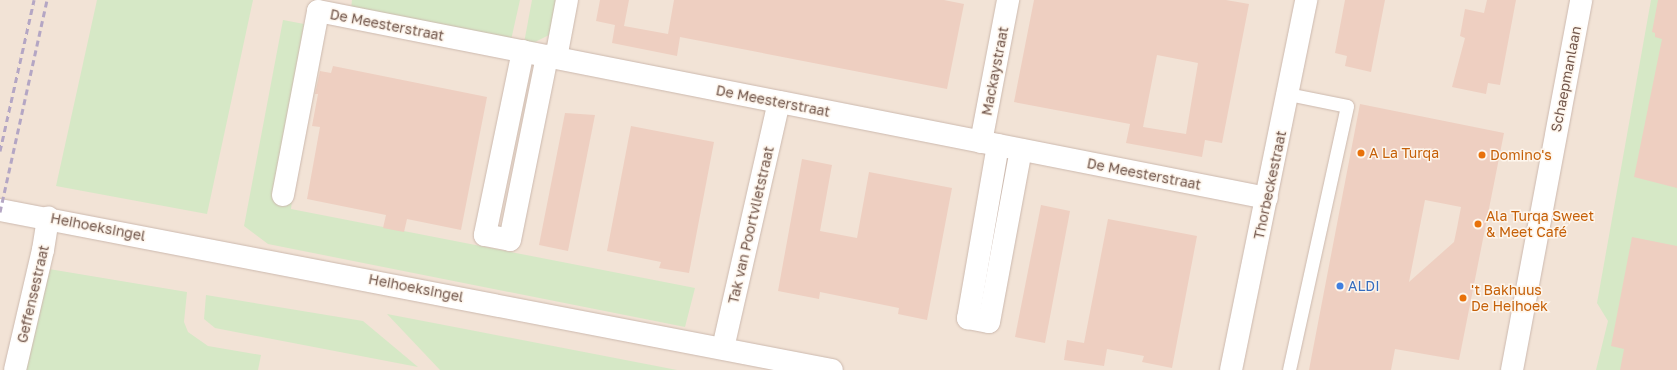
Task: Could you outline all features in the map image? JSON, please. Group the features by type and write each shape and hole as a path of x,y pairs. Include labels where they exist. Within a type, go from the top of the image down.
{"street":[{"path":"523,52 485,236 510,240 551,57 567,0"},
{"name":"Mackaystraat","path":"990,144 1008,0"},
{"name":"Thorbeckestraat","path":"1231,370 1306,0"},
{"name":"Schaepmanlaan","path":"1512,370 1582,0"},
{"name":"De Meesterstraat","path":"284,195 318,11 1267,198"},
{"name":"Tak van Poortvlietstraat","path":"723,348 779,102"},
{"path":"990,144 968,318 989,322 1021,150"},
{"name":"Heihoeksingel","path":"0,210 48,217 832,370"},
{"name":"Geffensestraat","path":"15,370 44,250 48,217"}],"lane":[{"path":"1288,94 1347,106 1289,370"}],"shaded area":[{"path":"0,0 1677,0 1677,370 0,370"}],"green space":[{"path":"97,0 253,0 207,214 56,186"},
{"path":"352,0 520,0 511,40 351,9"},
{"path":"532,0 557,0 549,35 533,43 524,43"},
{"path":"1651,0 1677,0 1677,370 1596,370 1608,321 1597,303"},
{"path":"283,20 304,24 273,197 292,200 291,209 695,288 685,327 268,244 244,226"},
{"path":"43,268 187,292 184,322 188,332 208,346 261,355 258,370 20,370"},
{"path":"206,295 363,321 418,367 215,328 204,319"},
{"path":"387,314 465,329 677,370 440,370"}],"building":[{"path":"600,0 629,0 624,26 668,34 674,0 944,0 964,4 947,89 680,37 677,56 612,43 615,25 596,21"},
{"path":"1034,0 1226,0 1249,4 1222,143 1205,140 1202,157 1126,143 1130,124 1014,102","holes":["1157,55 1198,63 1186,134 1143,127"]},
{"path":"1345,0 1385,0 1371,72 1345,66 1347,56 1335,53"},
{"path":"1487,0 1516,0 1500,85 1488,83 1486,94 1452,87 1465,38 1460,36 1465,9 1484,13"},
{"path":"1658,0 1677,0 1677,188 1634,177 1662,39 1655,37 1655,33 1652,32"},
{"path":"333,66 487,97 461,230 407,219 404,232 383,228 386,215 307,199 320,127 312,126 318,94 315,94 320,71 331,73"},
{"path":"1360,104 1504,133 1459,360 1395,349 1391,370 1309,370","holes":["1425,200 1461,207 1454,242 1409,282"]},
{"path":"565,113 595,115 568,251 539,245"},
{"path":"631,126 714,142 689,273 659,268 661,262 607,251"},
{"path":"802,159 832,165 820,231 857,238 869,172 952,188 927,320 898,314 899,308 820,292 819,299 778,291"},
{"path":"1041,205 1070,211 1045,343 1015,337"},
{"path":"1108,219 1197,236 1172,368 1142,362 1144,356 1107,349 1104,366 1064,360 1067,340 1084,343"},
{"path":"1632,237 1677,246 1677,370 1620,370 1624,349 1611,346"}],"railway":[{"path":"0,151 34,0"},
{"path":"0,212 47,0"}],"place":[{"name":"A La Turqa","path":"1361,153"},
{"name":"Domino's","path":"1482,155"},
{"name":"Ala Turqa Sweet & Meet Café","path":"1478,224"},
{"name":"ALDI","path":"1340,286"},
{"name":"'t Bakhuus De Heihoek","path":"1463,298"}]}
